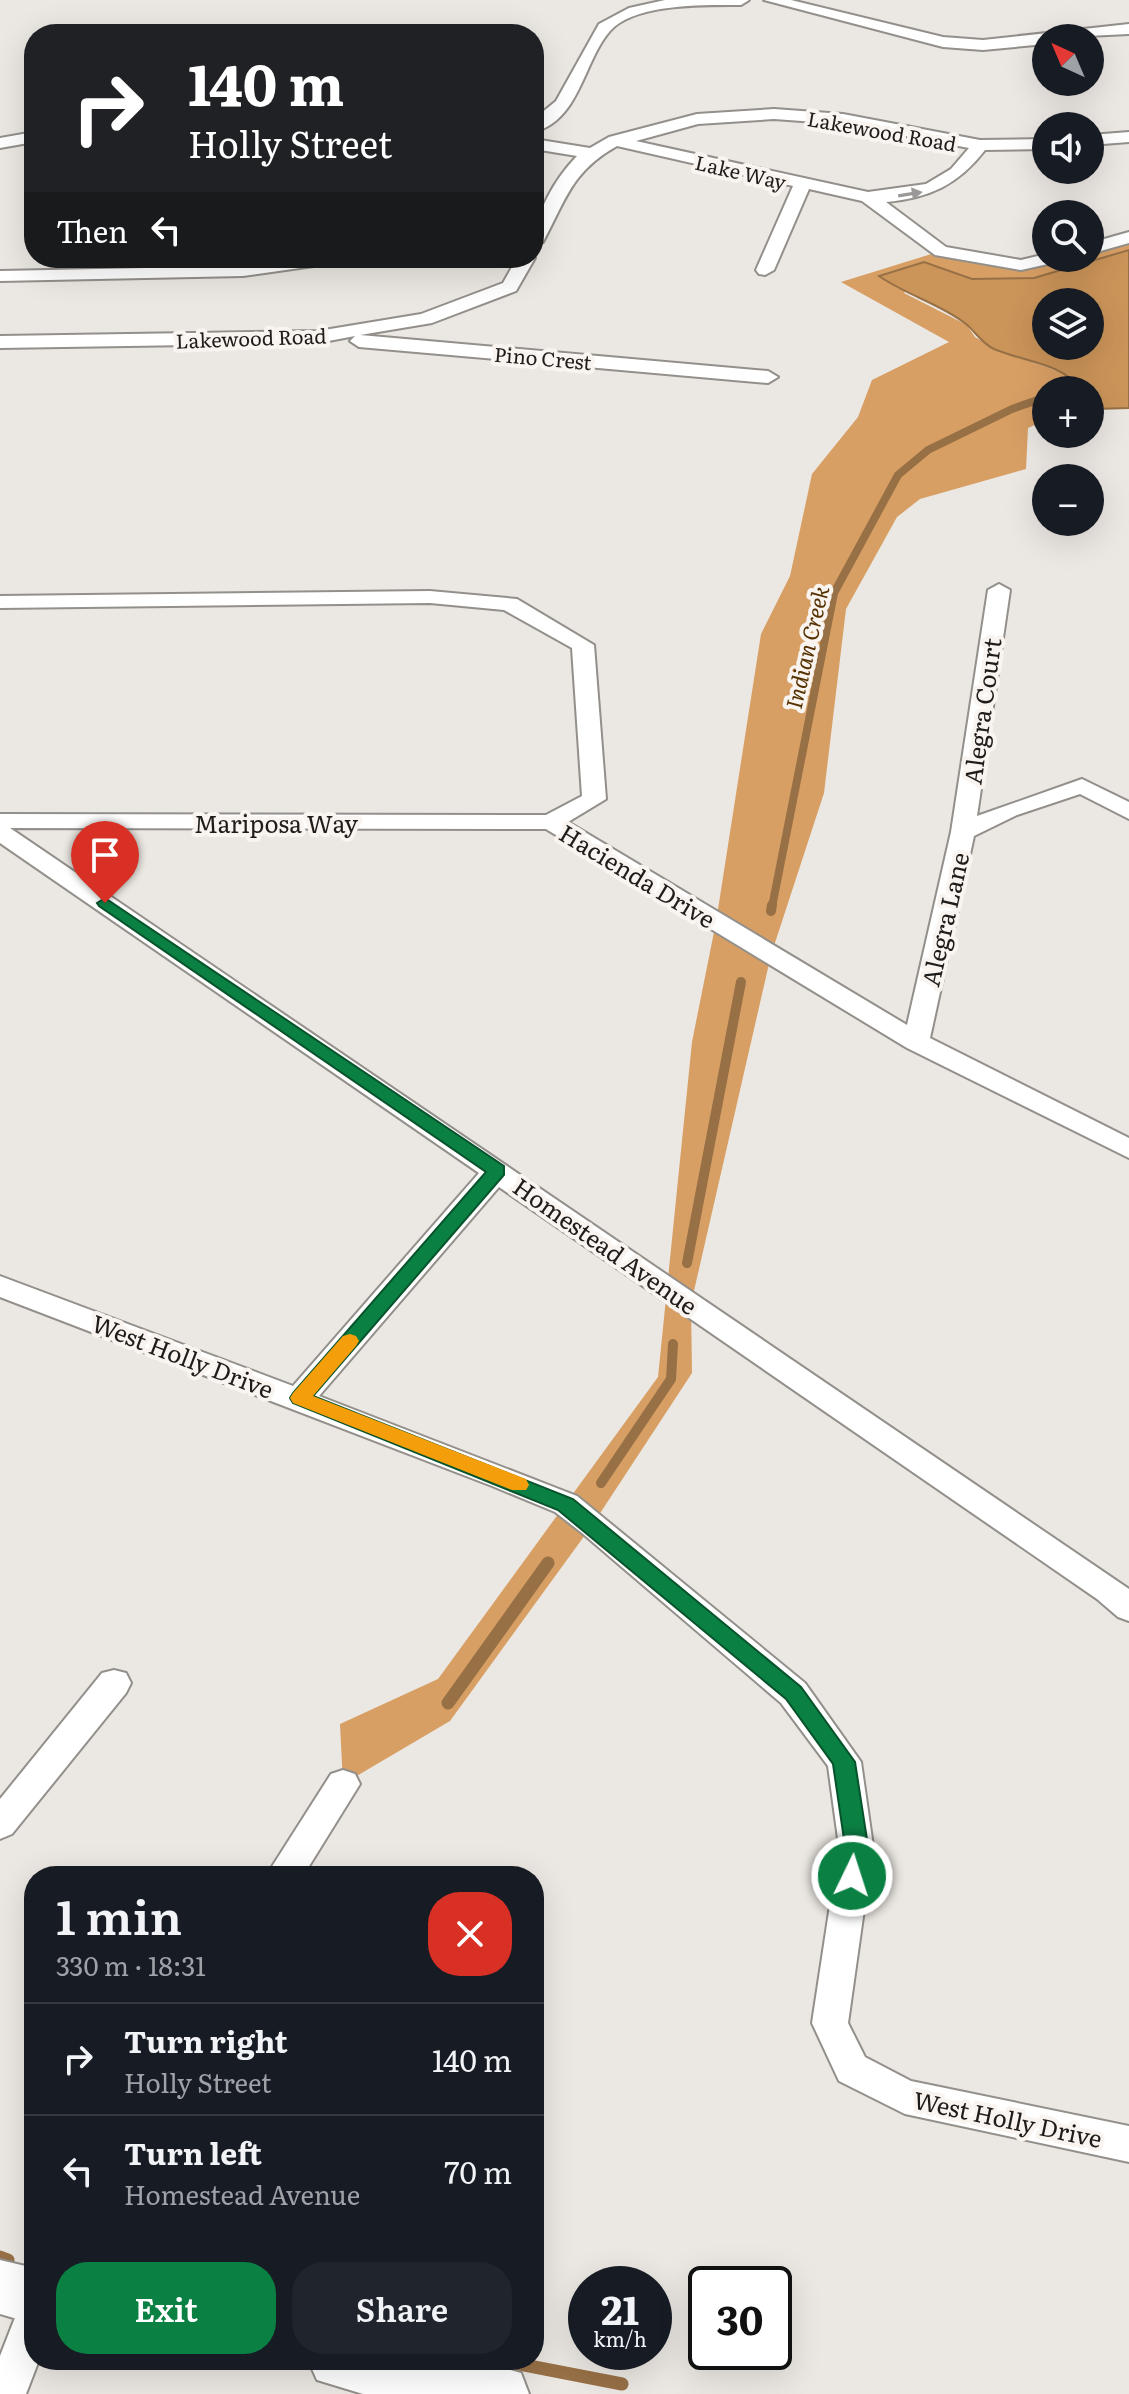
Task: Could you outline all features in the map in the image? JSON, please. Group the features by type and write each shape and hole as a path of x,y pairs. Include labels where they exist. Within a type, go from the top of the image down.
{"street":[{"path":"544,119 563,104 604,27 610,22 648,7 741,0"},
{"path":"772,0 943,42 983,45 1032,40"},
{"path":"1104,32 1129,29"},
{"name":"Lakewood Road","path":"544,223 572,171 591,153 615,141 697,119 774,114 843,119 980,145 1032,144"},
{"path":"1104,139 1129,137"},
{"path":"0,143 24,139"},
{"name":"Lake Way","path":"615,141 802,185 868,197 907,195 940,186 965,168 980,145"},
{"path":"544,146 591,153"},
{"path":"765,270 802,185"},
{"name":"Lake Way","path":"868,197 941,251 1021,265 1032,262"},
{"path":"1104,245 1129,237"},
{"path":"0,276 264,268"},
{"name":"Lakewood Road","path":"0,342 318,337 425,319 510,287 520,268"},
{"name":"Pino Crest","path":"318,337 768,377"},
{"name":"Alegra Court","path":"963,832 999,590"},
{"name":"Hacienda Drive","path":"0,602 430,597 509,604 583,645 594,799 551,822"},
{"name":"Alegra Lane","path":"916,1042 963,832 1009,810 1082,786 1129,812"},
{"name":"Mariposa Way","path":"0,821 551,822"},
{"name":"Hacienda Drive","path":"551,822 916,1042 1129,1149"},
{"name":"Homestead Avenue","path":"0,832 1108,1590 1129,1608"},
{"path":"300,1398 497,1171"},
{"name":"West Holly Drive","path":"0,1286 300,1398 566,1504 793,1693 844,1762 856,1846 830,2023 852,2069 905,2097 1129,2144"},
{"path":"0,1824 114,1683"},
{"path":"290,1866 343,1784"},
{"path":"6,2394 24,2292"},
{"path":"385,2370 500,2394"}],"shaded area":[{"path":"1129,237 1129,250 1104,257 1104,245"},
{"path":"1129,250 1129,408 1104,409 1104,376 1067,376 1053,368 994,349 956,317 879,276 924,262 972,279 1034,278 1054,272 1104,272 1104,257"},
{"path":"941,251 1021,265 1032,262 1032,272 1054,272 1034,278 971,279 924,262 904,293 967,325 975,337 993,348 1072,376 1032,376 1032,426 1028,428 1026,469 920,499 897,517 846,609 824,793 771,955 691,1304 692,1373 593,1524 450,1721 343,1784 340,1724 438,1679 658,1377 692,1042 716,922 761,634 790,576 812,474 858,417 872,380 949,342 841,282"}],"waterway":[{"name":"Indian Creek","path":"772,907 834,593 898,475 928,450 1032,402"},
{"name":"Indian Creek","path":"771,911 772,905"},
{"name":"Indian Creek","path":"687,1263 741,982"},
{"name":"Indian Creek","path":"601,1483 671,1379 673,1344"},
{"name":"Indian Creek","path":"448,1703 548,1563"},
{"name":"Indian Creek","path":"0,2257 8,2260"},
{"path":"544,2369 622,2384"}],"slow traffic":[{"path":"350,1341 300,1398 519,1485"}],"route":[{"path":"105,903 497,1171 300,1398 566,1504 793,1693 844,1762 856,1846 852,1876"}]}
